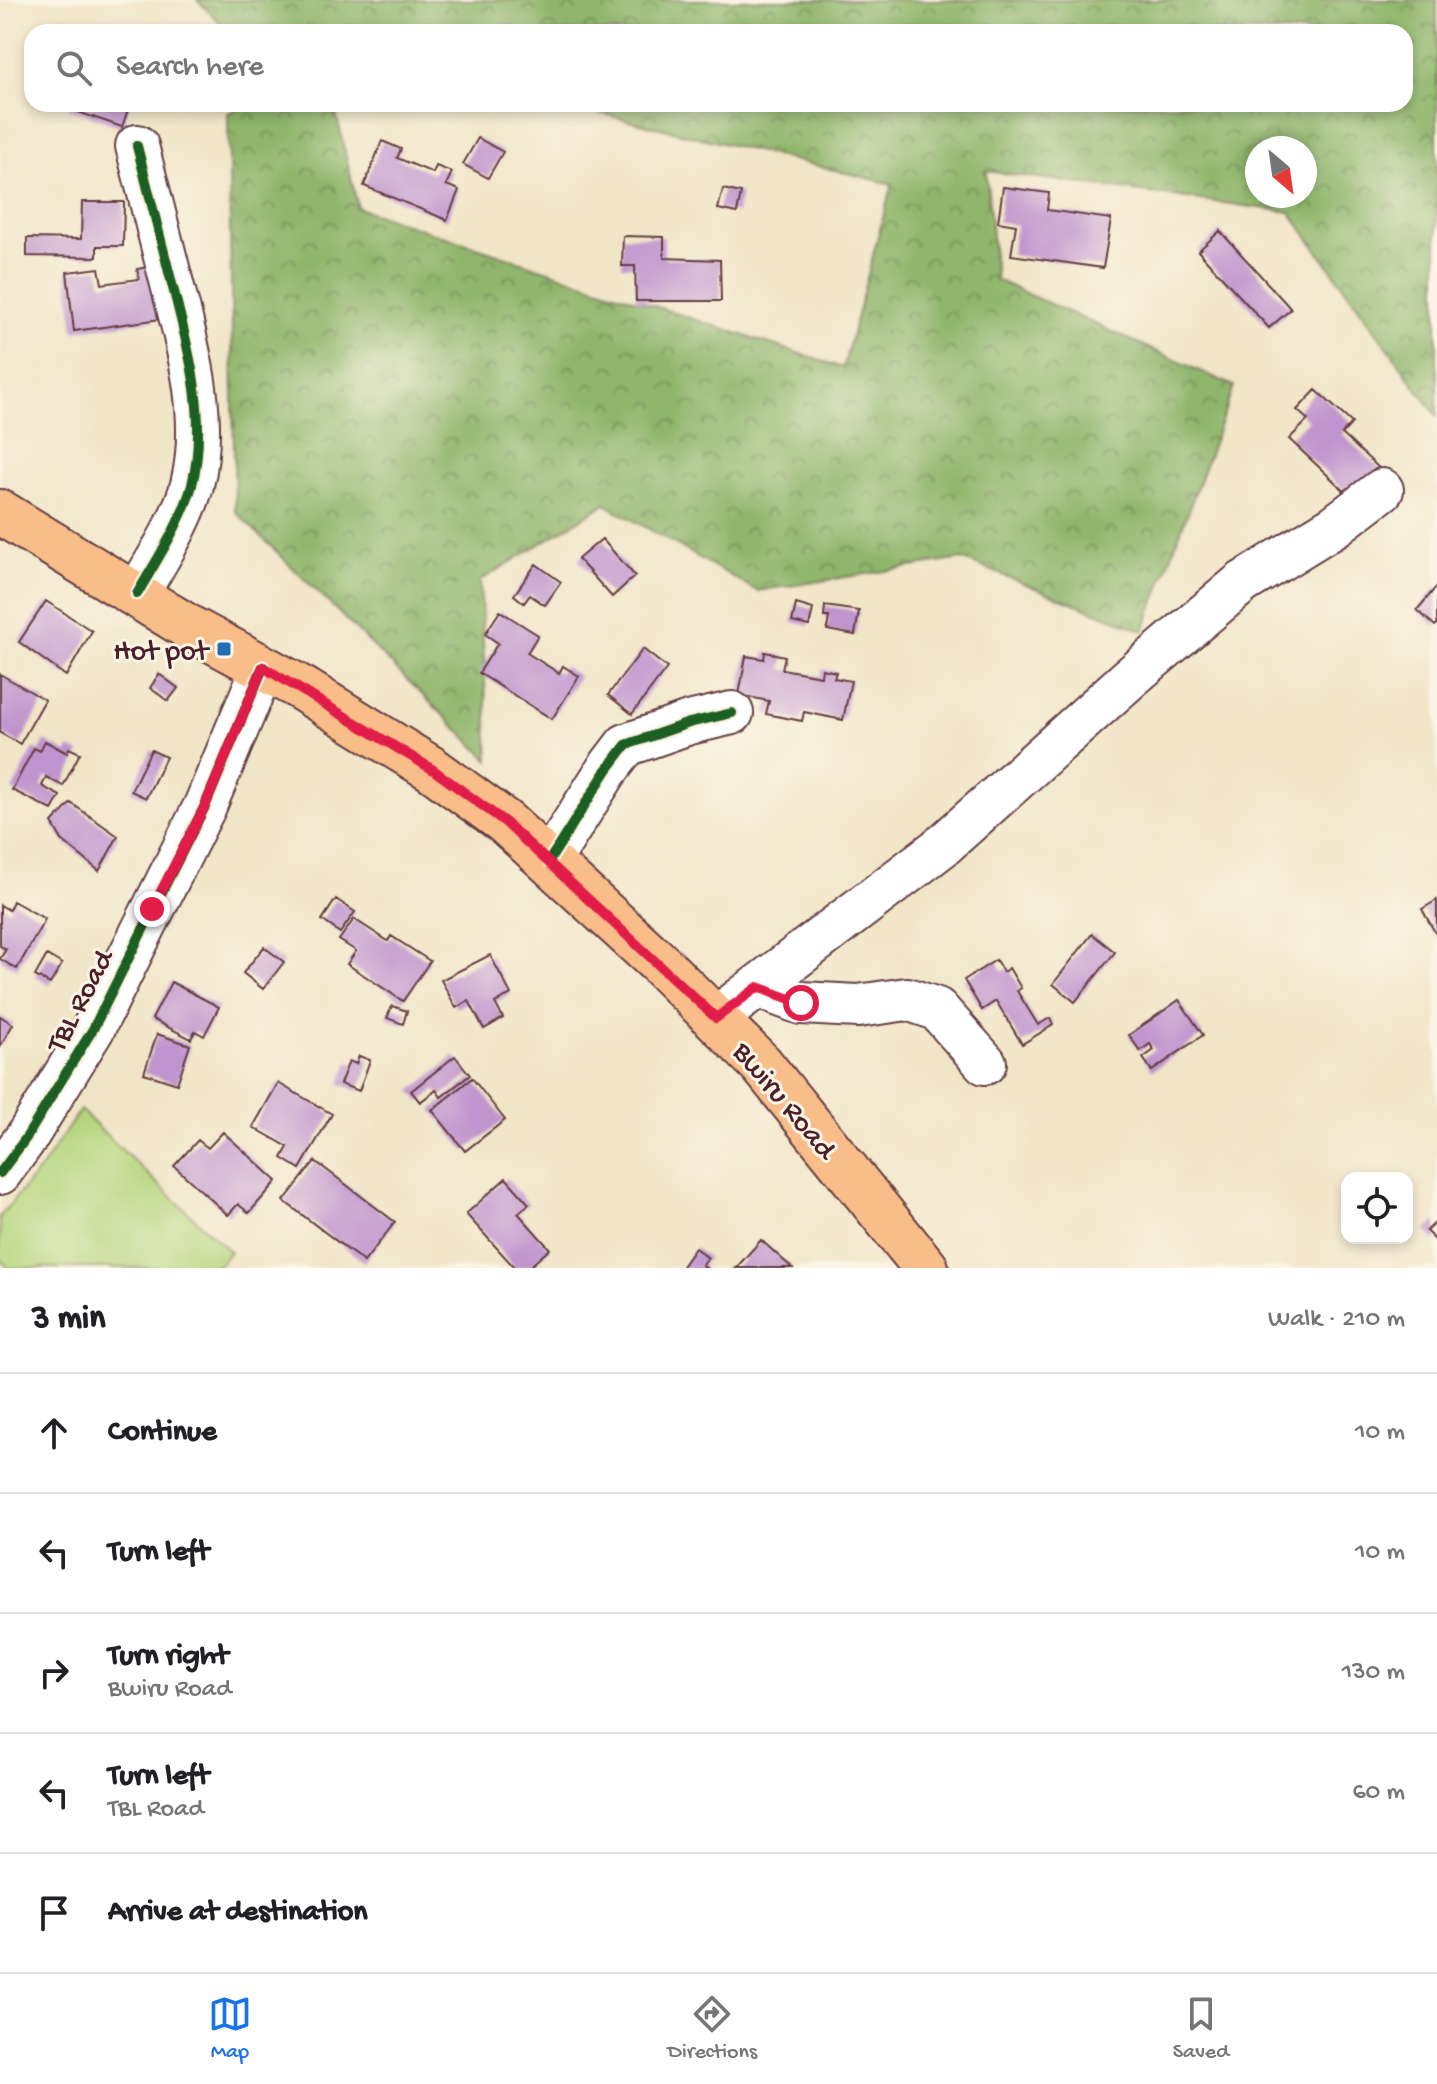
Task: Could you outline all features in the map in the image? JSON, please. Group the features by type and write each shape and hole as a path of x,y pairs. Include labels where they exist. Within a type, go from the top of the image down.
{"main road":[{"name":"Bwiru Road","path":"0,512 188,627 263,667 432,769 505,822 716,1018 761,1064 926,1268"}],"street":[{"path":"137,146 187,342 196,394 198,446 191,487 167,542 137,594"},
{"path":"716,1018 941,847 1131,677 1242,583 1336,525 1382,490"},
{"name":"TBL Road","path":"0,1173 26,1138 93,1029 205,806 263,667"},
{"path":"549,861 626,745 689,723 732,713"},
{"path":"758,987 801,1003 858,1006 907,999 917,1002 937,1009 985,1063"}],"green space":[{"path":"197,0 1437,0 1437,416 1290,212 1260,208 1317,208 1317,136 1245,136 1245,206 986,171 996,280 1234,386 1144,631 962,559 757,591 605,504 480,581 489,760 235,511 228,113 336,112 358,208 843,368 892,184 594,112 1413,112 1413,24 222,24"},
{"path":"80,1110 230,1252 216,1268 8,1268 0,1258 0,1216 41,1168"}],"building":[{"path":"78,112 127,112 122,127"},
{"path":"478,138 503,152 488,178 463,164"},
{"path":"382,141 401,149 397,158 433,173 436,166 452,172 446,185 459,190 447,220 364,186"},
{"path":"1003,187 1049,193 1047,210 1111,219 1103,268 1011,255 1016,225 998,222"},
{"path":"723,189 741,193 737,213 718,209"},
{"path":"82,202 124,202 123,246 97,246 97,257 27,256 27,238 81,239"},
{"path":"1220,231 1291,309 1269,328 1198,251"},
{"path":"623,236 664,237 664,258 720,260 721,301 636,301 635,266 622,266"},
{"path":"154,266 161,319 74,331 67,272 99,268 102,284 139,279 137,269"},
{"path":"1316,390 1352,423 1342,434 1379,468 1351,497 1289,439 1308,420 1297,410"},
{"path":"602,539 635,576 612,597 578,559"},
{"path":"536,564 561,582 545,605 530,595 524,603 514,595"},
{"path":"1437,586 1437,624 1435,626 1417,610"},
{"path":"46,601 92,631 66,676 19,642"},
{"path":"796,604 813,609 809,626 792,622"},
{"path":"825,606 859,611 855,635 827,630 829,617 824,617"},
{"path":"500,611 538,635 527,653 559,673 563,666 579,676 552,719 479,673 498,643 485,634"},
{"path":"643,649 667,668 632,714 608,695"},
{"path":"765,652 785,656 782,669 821,676 822,669 836,672 834,678 851,681 843,720 804,712 802,721 766,714 769,701 739,695 746,656 764,659"},
{"path":"0,674 45,700 20,744 0,733"},
{"path":"159,674 178,688 168,701 150,688"},
{"path":"45,741 67,753 69,748 80,753 63,786 46,777 42,786 60,796 52,810 12,790 34,748 40,751"},
{"path":"151,750 166,757 146,798 131,791"},
{"path":"71,803 118,836 99,871 62,840 52,823"},
{"path":"336,899 355,912 340,933 322,920"},
{"path":"1437,900 1437,936 1422,909"},
{"path":"13,901 45,919 17,969 0,959 6,949 0,946 0,905 9,910"},
{"path":"354,919 388,941 391,936 430,961 403,1001 347,964 356,951 339,940"},
{"path":"1092,934 1115,952 1075,1002 1053,984"},
{"path":"264,947 284,962 263,989 243,973"},
{"path":"47,955 62,964 50,984 35,976"},
{"path":"490,955 511,994 495,1003 503,1018 484,1029 469,1001 456,1008 441,980"},
{"path":"996,960 1003,972 1009,968 1021,988 1017,991 1038,1025 1050,1018 1053,1025 1022,1044 996,1001 982,1010 964,980"},
{"path":"171,982 219,1007 204,1036 195,1031 191,1039 152,1019"},
{"path":"1179,1000 1203,1035 1152,1071 1143,1058 1154,1050 1150,1044 1140,1051 1129,1035"},
{"path":"392,1006 407,1011 403,1024 387,1018"},
{"path":"0,1016 13,1024 0,1047"},
{"path":"157,1034 190,1045 177,1084 144,1073"},
{"path":"359,1056 370,1060 359,1091 340,1084 349,1061 356,1064"},
{"path":"455,1056 470,1075 441,1097 436,1090 420,1102 411,1091"},
{"path":"472,1078 505,1120 465,1151 432,1110"},
{"path":"278,1083 332,1114 300,1169 282,1158 288,1147 253,1127"},
{"path":"223,1132 277,1181 249,1213 238,1204 228,1215 174,1166 198,1140 208,1148"},
{"path":"315,1161 395,1222 364,1262 284,1201"},
{"path":"506,1178 529,1204 518,1213 550,1249 528,1268 515,1268 466,1214"},
{"path":"1437,1221 1437,1242 1426,1231"},
{"path":"761,1240 792,1268 736,1268"},
{"path":"695,1248 708,1258 702,1265 706,1268 681,1268"}],"cycle path":[{"path":"137,146 189,353 198,433 197,459 188,498 168,541 137,594"},
{"path":"0,1173 26,1138 93,1029 205,806 263,667"},
{"path":"549,861 626,745 689,723 732,713"}],"place":[{"name":"Hot pot","path":"224,649"}],"route":[{"path":"152,909 205,806 263,667 432,769 505,822 716,1018 758,987 801,1003"}]}
